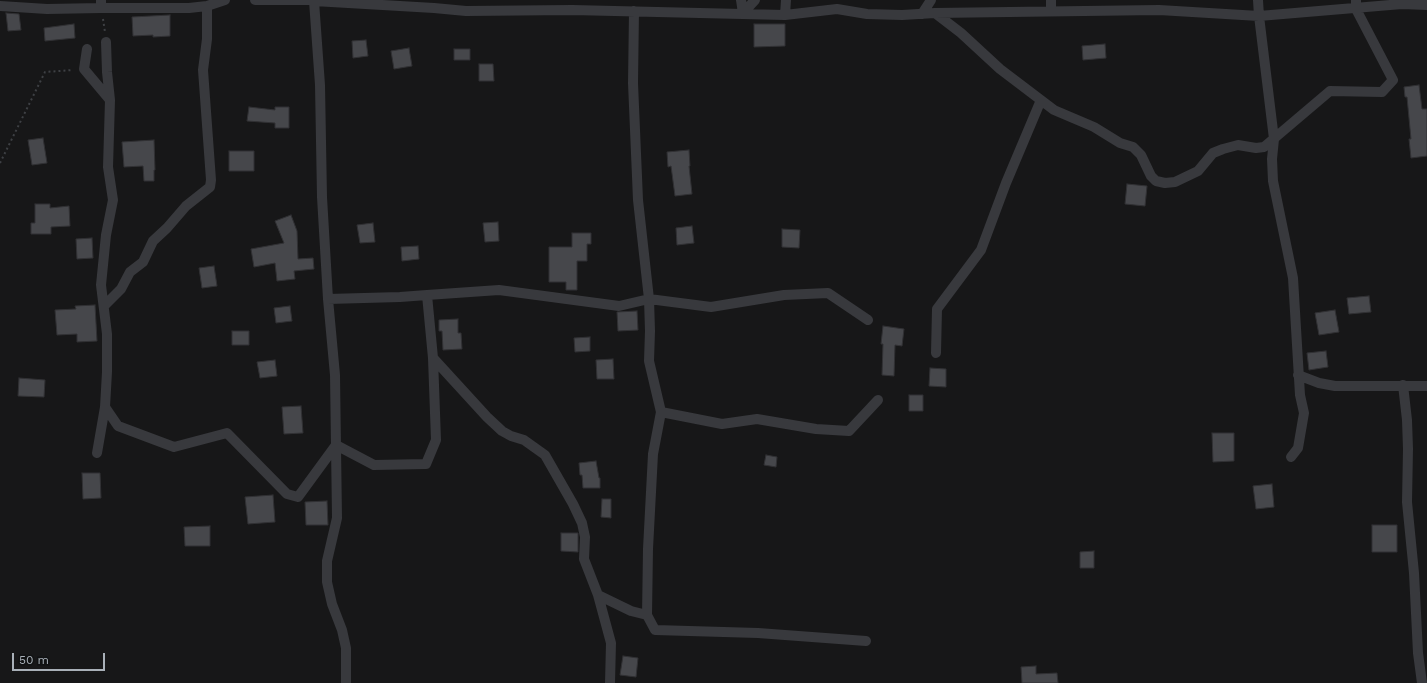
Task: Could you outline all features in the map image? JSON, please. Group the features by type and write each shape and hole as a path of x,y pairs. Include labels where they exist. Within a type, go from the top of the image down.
{"street":[{"path":"0,6 47,9 101,4 189,8 207,6 226,0"},
{"path":"255,0 314,0 466,11 572,10 785,15 837,5 867,14 1052,10 1157,5 1259,16 1356,4 1427,5"},
{"path":"314,0 320,85 322,197 328,299 335,375 337,518 326,561 327,582 332,604 342,630 346,648 346,683"},
{"path":"741,0 743,13"},
{"path":"743,13 754,0"},
{"path":"785,15 786,0"},
{"path":"922,14 931,0"},
{"path":"1051,0 1052,10"},
{"path":"1258,0 1274,139 1272,159 1273,181 1293,278 1298,375 1304,413 1298,448 1291,457"},
{"path":"935,13 961,33 1000,69 1054,110 1094,127 1120,143 1133,147 1141,155 1151,176 1156,181 1165,183 1175,182 1198,171 1213,153 1223,148 1238,145 1256,148 1264,147 1330,91 1382,92 1393,80 1356,4"},
{"path":"104,306 121,289 130,272 143,262 153,241 167,228 186,206 210,187 211,180 203,70 207,40 207,6"},
{"path":"634,11 633,83 638,200 649,299 649,361 660,412 653,454 648,549 647,615 655,630 758,633 866,641"},
{"path":"97,452 105,407 107,372 107,334 101,285 106,235 112,200 108,167 110,100 106,42"},
{"path":"87,49 84,68 110,100"},
{"path":"936,353 937,309 982,250 1006,182 1040,100"},
{"path":"328,299 400,297 499,290 619,306 649,299 712,307 784,295 828,293 868,320"},
{"path":"336,445 374,465 426,464 436,440 433,358 427,295"},
{"path":"433,358 487,417 502,431 511,436 524,440 545,455 573,504 582,523 586,537 584,559 598,596 610,643 610,683"},
{"path":"1298,375 1319,383 1335,386 1427,386"},
{"path":"1403,385 1407,420 1408,449 1406,502 1414,573 1418,654 1422,683"},
{"path":"660,412 722,424 757,420 816,429 849,431 878,400"},
{"path":"105,407 118,426 174,447 227,433 287,494 298,497 336,445"},
{"path":"598,596 631,611 647,615"}],"path":[{"path":"101,4 106,42"},
{"path":"0,163 45,72 84,68"}],"building":[{"path":"6,13 19,14 21,30 8,31"},
{"path":"170,15 170,36 133,36 132,17"},
{"path":"74,24 75,38 45,41 44,28"},
{"path":"754,24 785,24 785,46 754,47"},
{"path":"366,40 368,56 353,58 352,41"},
{"path":"1105,44 1106,58 1083,60 1082,46"},
{"path":"409,48 412,66 394,69 391,51"},
{"path":"454,49 470,49 470,60 454,60"},
{"path":"479,64 493,64 494,81 479,81"},
{"path":"1419,85 1422,109 1427,109 1427,156 1411,158 1409,139 1411,139 1407,97 1405,97 1404,87"},
{"path":"249,107 275,110 275,107 289,107 289,128 275,128 275,123 247,121"},
{"path":"43,138 47,163 32,165 28,140"},
{"path":"154,140 154,181 144,181 143,166 124,167 122,142"},
{"path":"689,150 692,194 675,196 671,166 668,167 667,152"},
{"path":"229,151 254,151 254,171 229,171"},
{"path":"1127,184 1147,186 1145,206 1125,204"},
{"path":"35,204 50,204 50,208 69,206 70,226 51,227 51,234 31,234 31,223 35,223"},
{"path":"291,215 297,231 298,259 313,258 314,269 294,271 295,279 277,281 275,263 254,267 251,249 284,243 275,221"},
{"path":"498,222 499,241 485,242 483,223"},
{"path":"373,223 375,242 360,243 357,225"},
{"path":"692,226 694,243 677,245 676,228"},
{"path":"782,229 800,230 799,248 782,247"},
{"path":"572,233 591,233 591,244 587,244 587,261 577,261 577,290 566,290 566,282 549,282 549,247 572,247"},
{"path":"92,238 93,258 77,259 76,239"},
{"path":"418,246 419,259 402,261 401,247"},
{"path":"214,266 217,286 202,288 199,268"},
{"path":"1369,296 1371,312 1349,314 1347,298"},
{"path":"95,305 97,341 77,342 77,334 57,335 55,310 76,309 75,306"},
{"path":"290,306 292,321 276,323 274,308"},
{"path":"1335,310 1339,332 1319,335 1315,313"},
{"path":"637,311 638,330 618,331 617,312"},
{"path":"458,319 458,333 461,333 462,349 443,350 442,331 439,331 439,320"},
{"path":"883,326 904,329 902,346 895,345 894,376 882,375 883,344 881,344"},
{"path":"232,331 249,331 249,345 232,345"},
{"path":"590,337 590,351 575,352 574,338"},
{"path":"1326,351 1328,367 1309,370 1307,353"},
{"path":"613,359 614,379 597,379 596,360"},
{"path":"275,360 277,376 260,378 257,362"},
{"path":"930,368 946,369 946,387 929,386"},
{"path":"19,378 45,380 44,397 18,396"},
{"path":"909,395 923,395 923,411 909,411"},
{"path":"301,406 303,433 284,434 282,407"},
{"path":"1212,433 1234,433 1234,461 1213,462"},
{"path":"766,455 777,457 776,467 764,465"},
{"path":"596,461 600,478 600,488 583,488 579,463"},
{"path":"82,473 100,473 101,498 83,499"},
{"path":"1272,484 1274,507 1256,509 1253,486"},
{"path":"273,495 275,522 248,524 245,497"},
{"path":"602,499 611,499 611,518 601,517"},
{"path":"327,501 328,525 306,525 305,502"},
{"path":"1372,525 1397,525 1397,552 1372,552"},
{"path":"210,526 210,546 185,546 184,527"},
{"path":"561,533 578,533 578,552 561,551"},
{"path":"1094,551 1094,568 1080,568 1080,552"},
{"path":"623,656 638,658 636,677 620,675"},
{"path":"1036,666 1036,674 1057,673 1058,683 1022,683 1021,667"}]}
